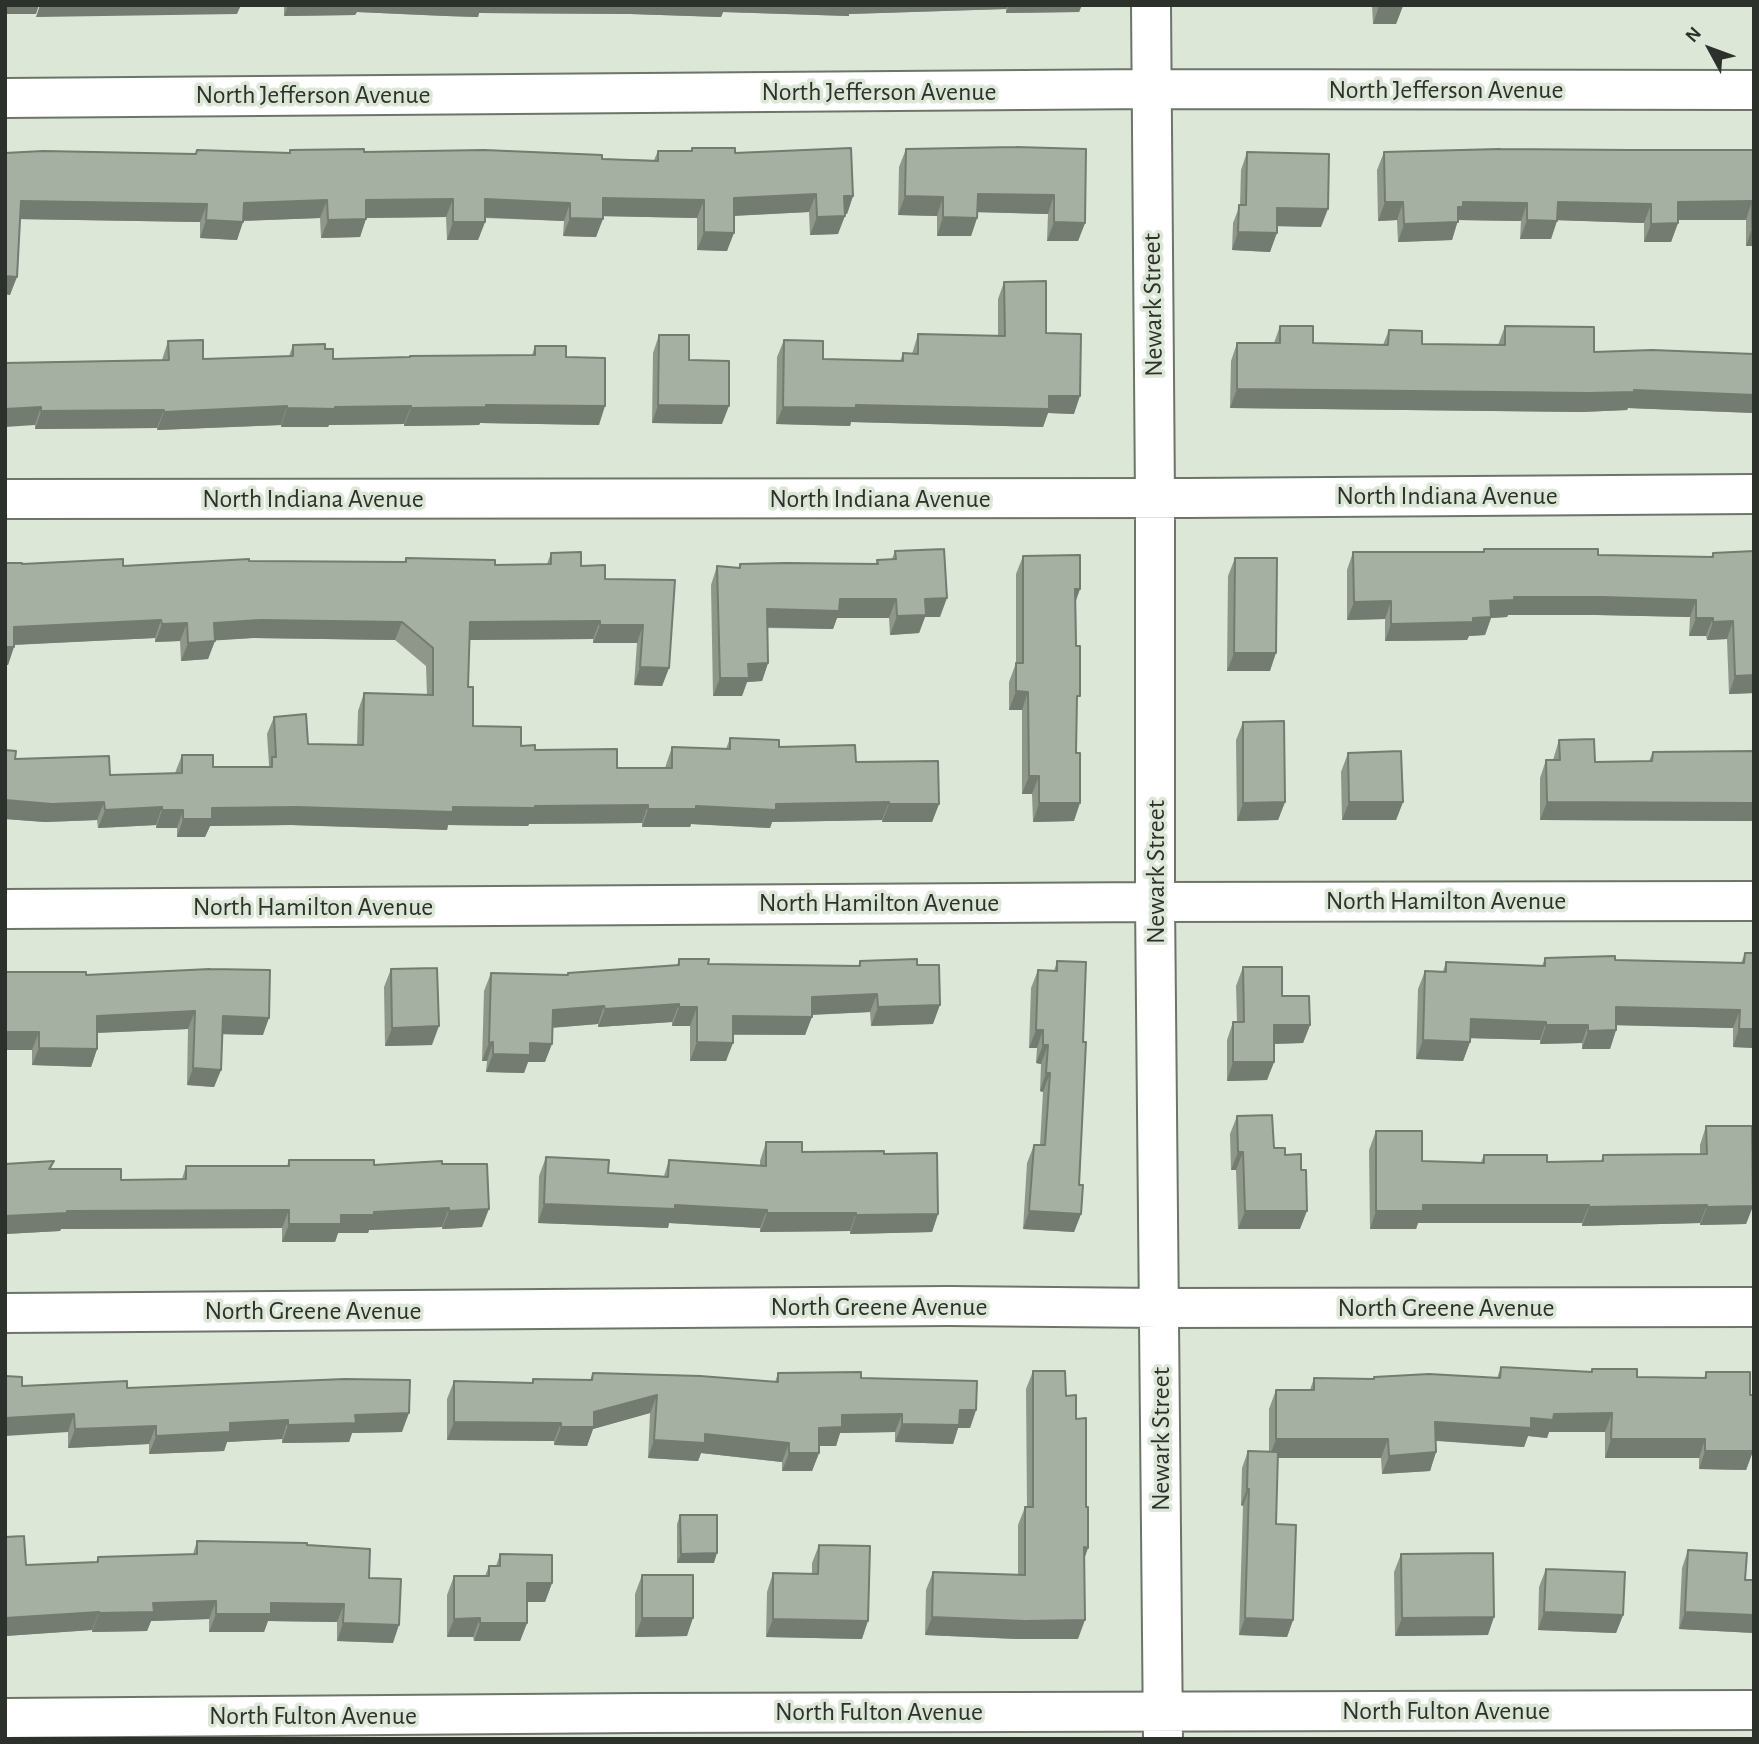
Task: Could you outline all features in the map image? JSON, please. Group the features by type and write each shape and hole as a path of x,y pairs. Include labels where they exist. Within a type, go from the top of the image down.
{"street":[{"name":"Newark Street","path":"1151,5 1163,1725"},
{"name":"North Jefferson Avenue","path":"5,98 1151,89 1754,90"},
{"name":"North Indiana Avenue","path":"5,499 1156,498 1754,494"},
{"name":"North Hamilton Avenue","path":"5,909 1754,901"},
{"name":"North Greene Avenue","path":"5,1313 950,1306 1754,1307"},
{"name":"North Fulton Avenue","path":"5,1718 671,1713 1163,1725 1754,1710"}],"building":[{"path":"692,148 735,148 735,153 851,148 853,196 844,196 845,216 817,217 816,194 734,198 734,233 704,232 704,200 603,198 603,219 570,218 570,203 485,199 485,222 453,222 453,199 366,200 366,219 328,220 327,200 244,203 243,222 206,220 207,204 21,201 17,277 5,276 5,153 43,151 196,154 197,150 290,153 290,150 484,150 602,155 602,159 658,161 658,151 692,151"},
{"path":"906,149 1086,149 1085,223 1054,222 1054,195 978,194 977,218 943,217 943,197 905,196"},
{"path":"1500,149 1754,150 1754,228 1752,201 1678,202 1678,223 1651,224 1651,204 1558,202 1557,221 1527,220 1527,203 1463,202 1463,207 1458,207 1458,222 1404,224 1403,202 1385,202 1384,152"},
{"path":"1247,152 1329,154 1328,209 1277,208 1277,233 1238,232 1239,205 1246,205"},
{"path":"1046,281 1046,333 1081,334 1080,396 1049,396 1049,409 856,405 856,408 783,407 784,340 823,341 823,359 903,361 903,353 918,354 918,334 1005,336 1004,282"},
{"path":"1280,326 1313,326 1313,343 1388,345 1389,330 1422,331 1422,344 1505,345 1505,326 1594,327 1594,352 1652,350 1754,354 1754,395 1634,390 1588,393 1237,389 1237,343 1280,343"},
{"path":"659,335 689,335 689,360 729,361 729,406 658,405"},
{"path":"203,340 203,359 293,356 293,345 325,344 325,349 333,349 333,359 535,355 535,346 566,346 566,357 605,358 605,406 486,405 335,409 287,406 164,412 41,411 41,407 5,409 5,363 169,360 168,341"},
{"path":"944,549 947,598 925,599 926,615 897,616 896,599 840,599 839,611 767,609 768,663 748,664 749,678 720,678 717,566 740,568 740,564 878,564 877,560 896,559 895,551"},
{"path":"1484,549 1598,549 1598,555 1713,557 1713,553 1754,551 1754,675 1735,676 1733,621 1713,622 1713,618 1696,618 1696,600 1514,597 1514,600 1490,601 1491,617 1473,618 1473,622 1391,624 1391,601 1354,602 1353,552 1484,552"},
{"path":"581,552 581,566 605,565 605,579 675,580 669,668 640,667 643,625 600,625 600,621 470,622 468,687 473,687 473,726 521,727 521,746 535,745 535,750 617,749 617,768 672,768 672,747 730,749 730,738 779,740 779,747 855,745 856,762 938,761 939,804 776,804 776,810 696,806 696,809 648,809 648,805 453,807 453,812 297,807 212,808 212,819 183,819 183,810 162,810 162,807 105,810 104,802 52,804 5,800 5,750 16,751 15,759 109,756 110,775 182,773 182,755 213,755 213,767 272,767 272,757 276,757 274,717 306,714 308,744 363,745 364,693 433,695 433,648 402,622 260,620 214,623 215,641 188,643 187,623 162,624 161,620 14,627 14,647 5,647 5,563 123,559 123,566 249,559 406,562 406,558 495,560 495,565 551,564 551,553"},
{"path":"1080,555 1080,589 1075,589 1076,646 1080,646 1076,753 1080,753 1080,803 1039,803 1039,776 1029,776 1028,692 1016,691 1016,663 1023,663 1023,556"},
{"path":"1235,558 1277,558 1276,653 1234,653"},
{"path":"1284,721 1285,802 1243,803 1243,722"},
{"path":"1594,739 1595,762 1652,761 1653,752 1754,751 1754,803 1547,802 1546,760 1560,760 1559,740"},
{"path":"1401,751 1403,802 1349,802 1348,753"},
{"path":"1745,953 1754,953 1754,1029 1739,1029 1740,1010 1616,1007 1616,1030 1588,1031 1588,1025 1546,1025 1546,1022 1471,1019 1470,1042 1423,1040 1425,971 1446,972 1446,962 1545,966 1545,958 1615,956 1615,960 1744,963"},
{"path":"679,959 709,959 708,964 860,966 860,961 917,959 917,965 939,965 940,1005 878,1007 877,994 812,997 812,1017 733,1016 733,1043 697,1042 697,1007 679,1007 679,1004 553,1010 552,1044 530,1043 530,1055 493,1054 493,1042 489,1043 491,973 568,975 679,965"},
{"path":"1057,961 1086,962 1083,1042 1086,1042 1079,1185 1083,1185 1081,1214 1029,1211 1034,1145 1045,1145 1050,1073 1046,1073 1048,1045 1043,1045 1043,1030 1036,1030 1038,970 1057,971"},
{"path":"1243,967 1282,967 1282,996 1309,996 1310,1025 1274,1025 1274,1062 1233,1062 1233,1022 1244,1022"},
{"path":"437,968 439,1026 392,1028 391,969"},
{"path":"210,969 270,970 269,1018 223,1016 221,1070 193,1068 195,1011 97,1016 97,1049 39,1048 39,1032 5,1032 5,972 86,972 86,975"},
{"path":"1272,1115 1274,1148 1285,1148 1285,1155 1301,1154 1301,1170 1306,1170 1307,1211 1245,1211 1243,1152 1238,1152 1237,1116"},
{"path":"1706,1126 1752,1126 1753,1206 1423,1205 1423,1211 1376,1211 1376,1131 1422,1131 1422,1161 1484,1163 1484,1155 1547,1155 1547,1162 1603,1161 1603,1155 1707,1154"},
{"path":"766,1142 802,1142 802,1152 937,1153 938,1214 767,1213 767,1210 675,1205 675,1209 544,1204 546,1157 609,1160 608,1173 668,1177 669,1160 766,1166"},
{"path":"289,1160 374,1160 374,1165 442,1161 442,1164 487,1164 489,1209 449,1211 449,1208 374,1212 374,1215 341,1215 341,1224 289,1224 289,1210 67,1211 5,1216 5,1164 54,1161 49,1169 121,1169 121,1180 186,1179 186,1166 289,1166"},
{"path":"1501,1367 1592,1372 1592,1369 1637,1369 1637,1377 1706,1378 1706,1372 1750,1372 1750,1395 1753,1395 1753,1451 1705,1451 1705,1439 1611,1439 1612,1413 1554,1414 1553,1420 1531,1418 1531,1428 1435,1422 1436,1452 1389,1456 1388,1439 1276,1439 1276,1390 1314,1390 1314,1378 1374,1379 1429,1374 1500,1378"},
{"path":"1033,1371 1065,1371 1066,1396 1076,1395 1076,1419 1086,1418 1088,1548 1084,1547 1085,1620 1025,1621 932,1617 933,1572 1025,1575 1025,1507 1033,1507"},
{"path":"861,1372 861,1378 977,1381 976,1410 960,1410 959,1425 902,1424 902,1414 842,1415 842,1427 819,1428 819,1453 789,1453 789,1443 705,1434 705,1443 654,1440 657,1395 594,1412 594,1427 561,1427 561,1423 454,1422 454,1381 533,1383 533,1379 592,1380 593,1373 700,1376 778,1382 778,1373"},
{"path":"5,1376 22,1377 22,1386 127,1381 127,1388 345,1379 410,1380 409,1413 355,1415 356,1423 288,1425 288,1420 230,1423 230,1432 156,1436 156,1426 75,1429 74,1414 5,1418"},
{"path":"1248,1451 1278,1452 1276,1524 1296,1525 1293,1620 1245,1618"},
{"path":"680,1515 717,1515 717,1553 681,1554"},
{"path":"24,1536 26,1565 98,1562 98,1557 197,1554 197,1541 307,1543 370,1549 369,1578 401,1579 399,1625 343,1623 344,1604 271,1603 271,1614 216,1614 216,1601 153,1603 154,1612 99,1612 5,1618 5,1537"},
{"path":"819,1545 870,1546 868,1621 773,1619 773,1573 818,1574"},
{"path":"1688,1550 1747,1553 1745,1580 1754,1580 1754,1615 1685,1612"},
{"path":"1493,1553 1494,1617 1402,1618 1401,1554"},
{"path":"500,1554 552,1555 552,1583 527,1583 527,1623 480,1623 480,1618 454,1619 454,1576 489,1576 489,1566 500,1566"},
{"path":"1546,1569 1625,1572 1623,1615 1544,1612"},
{"path":"642,1575 693,1575 693,1618 642,1618"}]}
